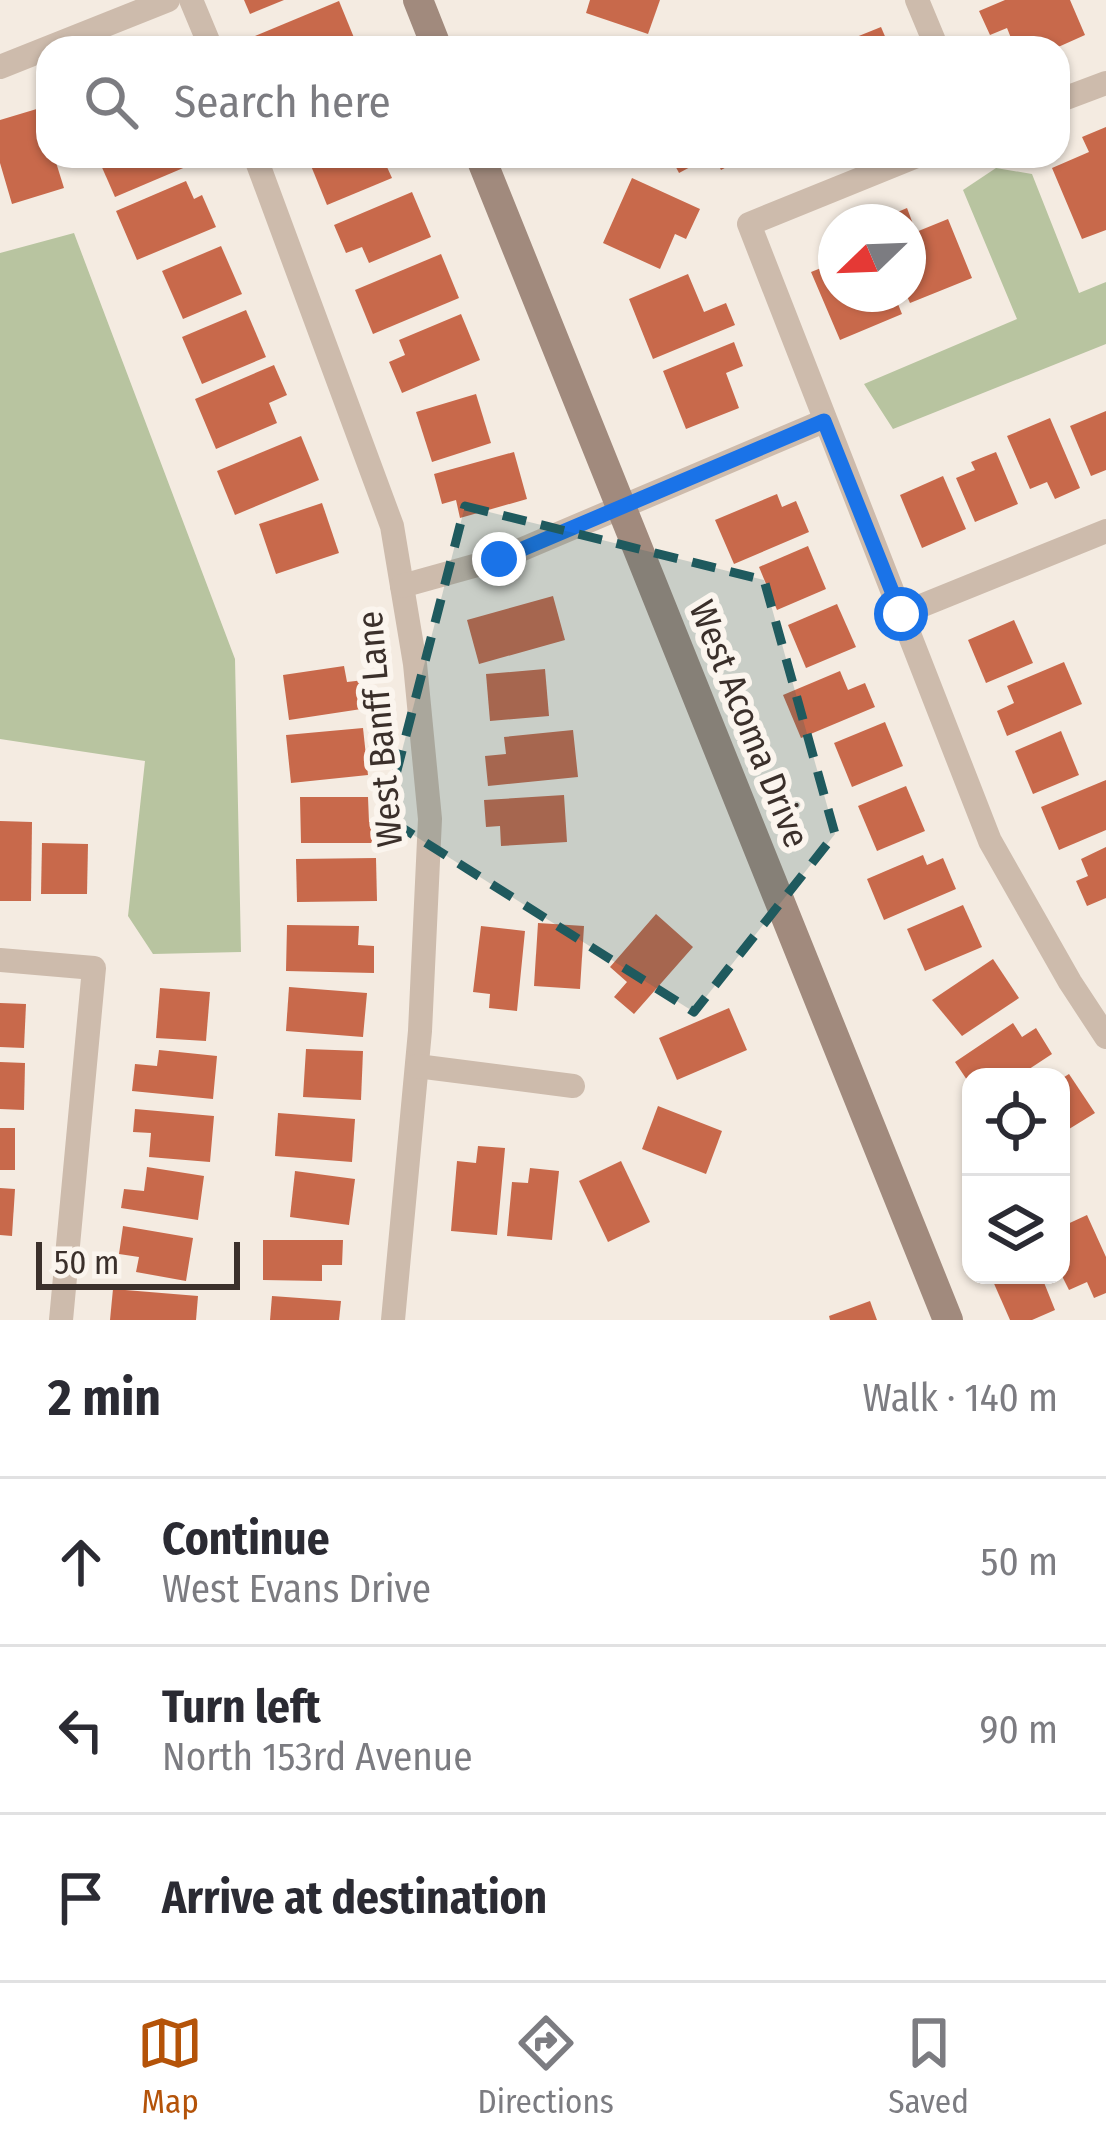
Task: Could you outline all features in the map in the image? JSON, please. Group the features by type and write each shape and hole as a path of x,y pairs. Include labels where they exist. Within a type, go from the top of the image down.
{"street":[{"path":"78,36 168,0"},
{"path":"191,0 206,36"},
{"path":"418,0 432,36"},
{"path":"916,0 932,36"},
{"path":"0,67 36,53"},
{"path":"1070,96 1106,83"},
{"name":"West Banff Lane","path":"259,168 392,526 415,664 430,819 417,1066 393,1320"},
{"name":"West Acoma Drive","path":"485,168 948,1320"},
{"path":"887,168 748,224 989,841 1106,1037"},
{"path":"402,586 499,559 824,421"},
{"path":"901,614 1106,531"},
{"path":"0,960 94,968 61,1320"},
{"path":"417,1066 573,1086"}],"highlighted area":[{"path":"465,506 764,580 835,834 694,1012 385,817"}],"green space":[{"path":"996,168 1032,174 1079,293 1106,282 1106,344 893,429 864,384 1017,319 963,190"},
{"path":"74,233 235,659 241,952 153,954 128,916 145,761 0,739 0,253"}],"building":[{"path":"244,0 284,0 250,14"},
{"path":"590,0 660,0 648,34 586,13"},
{"path":"1005,0 1070,0 1085,35 1070,42 1070,36 1010,36 1007,28 990,35 979,11"},
{"path":"339,1 353,36 255,36"},
{"path":"881,27 885,36 859,36"},
{"path":"36,109 36,168 58,168 64,188 12,204 0,163 0,120"},
{"path":"1106,127 1106,230 1082,239 1052,168 1070,168 1070,160 1089,152 1082,137"},
{"path":"102,168 183,168 115,197"},
{"path":"312,168 387,168 392,178 327,205"},
{"path":"632,178 700,209 686,239 675,234 660,269 603,243"},
{"path":"186,181 194,199 202,195 216,227 137,260 116,211"},
{"path":"412,192 431,237 369,263 362,247 346,253 334,225"},
{"path":"948,219 972,278 926,297 926,228"},
{"path":"221,246 242,294 183,319 162,271"},
{"path":"441,254 459,298 373,334 355,290"},
{"path":"688,274 704,312 726,303 735,325 653,359 629,299"},
{"path":"246,310 266,357 202,384 182,337"},
{"path":"828,312 901,312 902,314 840,340"},
{"path":"461,314 480,360 402,393 389,362 405,355 399,340"},
{"path":"734,342 743,366 726,373 739,408 686,429 663,371"},
{"path":"274,365 287,395 269,403 277,423 216,449 195,399"},
{"path":"476,394 491,443 432,462 416,412"},
{"path":"1106,411 1106,470 1091,476 1070,426"},
{"path":"1050,418 1080,488 1055,499 1047,482 1030,489 1007,436"},
{"path":"301,436 319,480 235,515 217,471"},
{"path":"514,452 527,499 460,518 456,500 442,504 434,474"},
{"path":"996,452 1018,504 975,522 956,478 975,470 971,462"},
{"path":"943,476 966,529 922,548 900,495"},
{"path":"777,494 782,507 796,501 809,532 734,564 715,520"},
{"path":"322,503 339,553 276,574 259,524"},
{"path":"808,546 826,589 777,610 759,567"},
{"path":"553,596 565,640 479,664 467,620"},
{"path":"837,604 856,647 806,668 788,625"},
{"path":"1014,620 1033,663 986,683 968,640"},
{"path":"1064,662 1082,704 1007,736 997,711 1014,703 1007,686"},
{"path":"344,666 347,682 364,680 368,708 289,720 283,675"},
{"path":"545,669 549,716 490,721 486,674"},
{"path":"840,671 848,690 865,683 875,707 801,738 783,695"},
{"path":"885,722 903,766 852,787 834,743"},
{"path":"363,728 368,775 291,783 286,735"},
{"path":"573,730 578,777 488,786 485,756 506,754 504,737"},
{"path":"1061,731 1079,775 1033,794 1015,751"},
{"path":"1106,780 1106,830 1059,850 1041,807"},
{"path":"906,786 925,831 877,851 858,806"},
{"path":"564,795 567,842 501,846 500,826 486,827 484,800"},
{"path":"300,797 368,797 369,822 378,822 378,843 301,843"},
{"path":"0,821 32,822 31,901 0,901"},
{"path":"42,843 88,844 87,894 41,894"},
{"path":"1106,847 1106,898 1087,906 1076,881 1088,876 1081,859"},
{"path":"923,855 927,865 943,858 956,889 884,920 867,879"},
{"path":"376,858 377,901 297,902 296,859"},
{"path":"963,905 982,947 925,971 907,929"},
{"path":"656,914 693,947 634,1014 614,997 627,982 610,967"},
{"path":"538,923 584,926 580,989 534,986"},
{"path":"287,925 359,926 358,945 374,946 374,973 286,971"},
{"path":"481,926 525,931 517,1011 489,1008 490,994 473,992"},
{"path":"993,959 1019,998 962,1036 932,1000"},
{"path":"289,987 367,993 363,1037 286,1031"},
{"path":"160,988 210,992 206,1041 156,1038"},
{"path":"0,1003 26,1004 24,1048 0,1047"},
{"path":"729,1008 747,1050 677,1080 659,1038"},
{"path":"1013,1023 1022,1037 1036,1028 1052,1054 1031,1068 962,1068 962,1072 955,1062"},
{"path":"306,1049 363,1051 361,1100 303,1097"},
{"path":"159,1050 217,1056 213,1099 132,1091 135,1064 157,1066"},
{"path":"0,1062 25,1063 24,1110 0,1109"},
{"path":"1070,1076 1095,1113 1070,1128"},
{"path":"658,1106 722,1131 706,1174 642,1149"},
{"path":"135,1109 214,1116 210,1162 149,1157 151,1133 133,1132"},
{"path":"278,1113 355,1119 352,1162 275,1156"},
{"path":"0,1128 15,1128 15,1170 0,1170"},
{"path":"478,1146 505,1148 497,1235 451,1231 457,1161 476,1163"},
{"path":"621,1161 650,1222 608,1242 579,1181"},
{"path":"147,1167 204,1176 198,1220 121,1208 124,1189 144,1191"},
{"path":"530,1168 559,1171 552,1240 507,1236 512,1182 528,1183"},
{"path":"295,1171 355,1179 349,1225 290,1217"},
{"path":"0,1188 15,1189 12,1236 0,1235"},
{"path":"1087,1215 1106,1257 1106,1293 1094,1298 1087,1282 1069,1290 1066,1284 1070,1284 1070,1223"},
{"path":"123,1226 193,1238 186,1281 136,1272 139,1257 119,1254"},
{"path":"263,1240 343,1240 342,1265 322,1265 322,1281 263,1280"},
{"path":"994,1284 1045,1284 1055,1310 1032,1320 1010,1320"},
{"path":"113,1289 198,1296 196,1320 110,1320"},
{"path":"272,1296 341,1301 339,1320 270,1320"},
{"path":"870,1301 877,1320 830,1320 829,1316"}],"route":[{"path":"499,559 824,421 901,614"}]}
